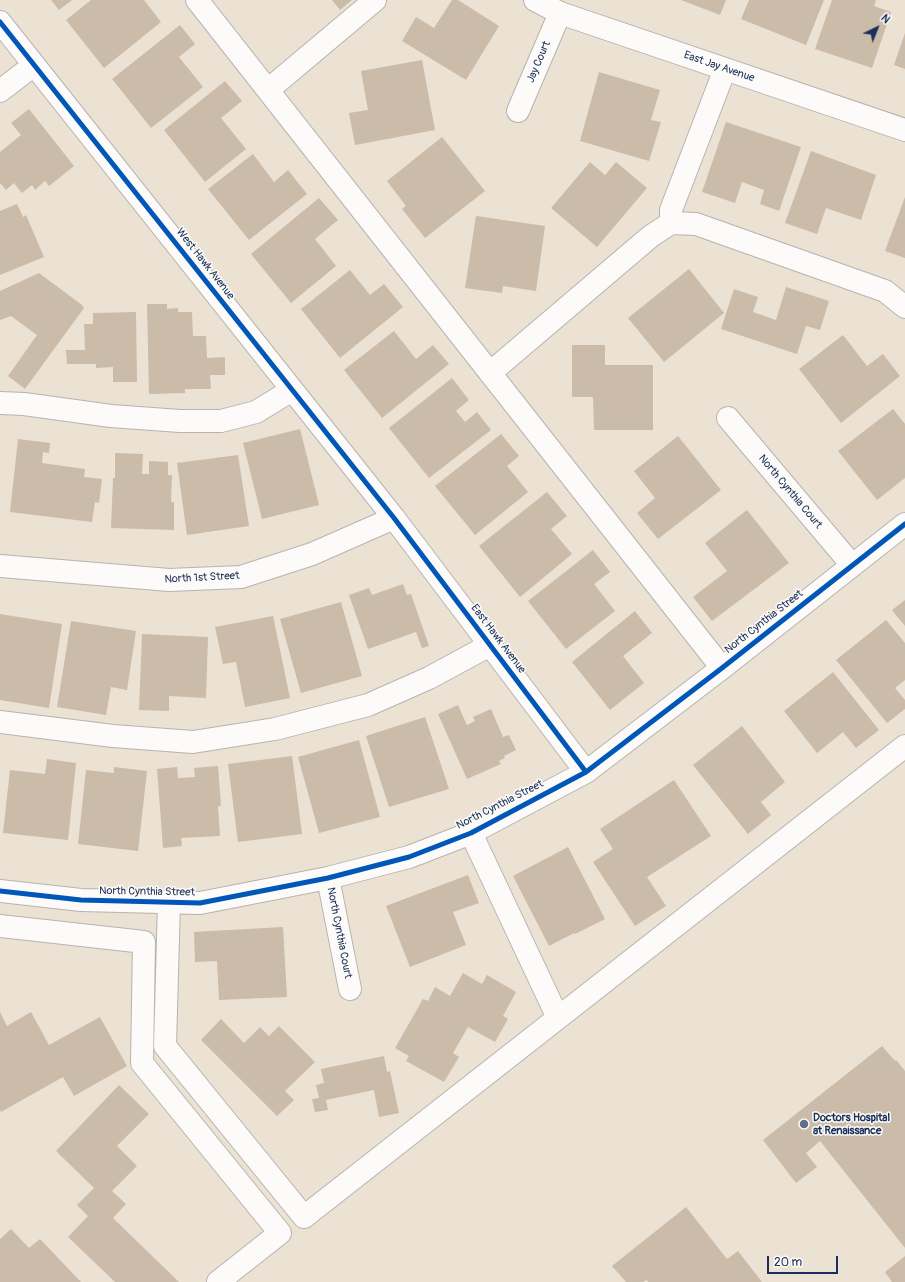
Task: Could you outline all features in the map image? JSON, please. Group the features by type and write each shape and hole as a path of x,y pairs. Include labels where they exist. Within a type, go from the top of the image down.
{"street":[{"path":"197,0 722,668"},
{"path":"268,90 375,0"},
{"name":"East Jay Avenue","path":"536,0 560,13 905,130"},
{"name":"Jay Court","path":"518,111 560,13"},
{"name":"West Hawk Avenue","path":"0,22 394,518"},
{"path":"0,91 34,65"},
{"path":"671,223 671,210 725,69"},
{"path":"490,373 651,236 671,223 696,224 885,291 905,307"},
{"path":"0,403 24,404 111,416 180,421 221,421 256,412 292,390"},
{"name":"North Cynthia Court","path":"728,418 852,565"},
{"name":"North 1st Street","path":"0,566 169,580 241,577 312,554 394,518"},
{"name":"East Hawk Avenue","path":"394,518 586,772"},
{"name":"North Cynthia Street","path":"0,891 81,900 200,903 328,878 409,857 471,833 586,772 722,668 905,524"},
{"path":"0,722 113,736 193,742 275,729 368,705 429,678 490,645"},
{"path":"169,902 165,1046 304,1217 905,746"},
{"path":"471,833 558,1018"},
{"name":"North Cynthia Court","path":"328,878 350,988"},
{"path":"0,926 144,942 142,1063 280,1232 218,1282"}],"building":[{"path":"51,0 72,0 59,10"},
{"path":"91,0 144,0 161,22 104,68 66,20"},
{"path":"332,0 352,0 340,10"},
{"path":"452,0 458,0 499,26 466,80 402,41 416,17 434,28"},
{"path":"681,0 726,0 720,15"},
{"path":"749,0 824,0 806,45 741,19"},
{"path":"832,0 876,0 874,6 891,12 872,68 815,49"},
{"path":"180,25 195,44 179,57 203,87 151,128 112,79"},
{"path":"905,33 905,69 894,65"},
{"path":"422,60 435,130 355,145 349,113 368,110 361,71"},
{"path":"599,72 660,90 651,120 661,122 649,161 580,141"},
{"path":"225,81 242,101 221,118 246,149 205,182 164,130"},
{"path":"29,109 74,166 49,186 45,181 35,190 32,185 22,193 14,183 6,190 0,183 0,152 21,135 11,123"},
{"path":"726,122 801,147 779,211 760,204 764,190 742,182 735,203 702,192"},
{"path":"442,137 485,191 425,238 402,209 406,206 387,181"},
{"path":"811,151 876,175 861,220 826,208 817,234 785,223"},
{"path":"253,154 274,182 288,170 307,194 249,240 208,189"},
{"path":"590,162 605,175 616,162 647,188 597,247 551,208"},
{"path":"905,197 905,258 885,251"},
{"path":"319,198 338,220 315,239 336,266 291,303 251,254"},
{"path":"17,204 23,217 26,215 44,257 0,275 0,211"},
{"path":"476,216 545,226 536,291 503,286 502,293 465,288"},
{"path":"689,269 724,313 664,362 628,318"},
{"path":"350,270 370,295 384,284 403,307 340,358 301,309"},
{"path":"39,273 84,308 25,389 8,376 37,335 11,316 0,320 0,291"},
{"path":"786,287 829,301 820,330 806,326 797,354 721,329 734,289 758,297 753,312 776,320"},
{"path":"147,304 167,304 167,309 178,308 178,312 192,312 193,336 206,336 207,358 225,357 225,375 210,375 211,389 185,389 185,393 149,394"},
{"path":"136,312 137,382 113,382 113,367 96,368 96,364 67,364 66,350 85,350 84,324 93,324 93,313"},
{"path":"394,331 416,359 433,345 449,364 382,418 344,370"},
{"path":"843,335 867,366 883,354 900,376 841,423 799,369"},
{"path":"572,345 605,345 605,365 653,365 653,430 594,430 593,397 572,397"},
{"path":"452,378 469,400 456,411 465,422 477,412 491,430 429,478 389,428"},
{"path":"893,409 905,424 905,478 877,500 838,451"},
{"path":"300,429 319,505 262,519 243,443"},
{"path":"501,434 519,456 507,466 528,492 475,535 435,486"},
{"path":"678,436 721,490 658,539 637,513 655,498 634,471"},
{"path":"18,439 50,443 49,453 43,452 42,463 85,469 84,477 102,479 99,503 95,502 92,522 10,512"},
{"path":"115,453 143,454 142,474 149,474 149,461 168,462 168,475 172,475 171,502 174,502 174,530 111,528 113,478 115,478"},
{"path":"238,455 249,526 187,535 177,463"},
{"path":"547,492 567,516 551,529 572,554 520,597 479,546"},
{"path":"747,510 789,563 712,621 693,597 727,571 705,543"},
{"path":"593,550 610,572 594,584 615,611 566,649 528,601"},
{"path":"403,584 407,595 411,594 429,646 422,648 416,632 368,649 349,595 369,588 372,595"},
{"path":"905,600 905,626 892,610"},
{"path":"341,602 362,676 301,693 280,619"},
{"path":"635,611 652,633 623,656 644,683 610,710 572,662"},
{"path":"0,614 62,624 49,708 0,700"},
{"path":"273,616 290,698 245,707 236,662 223,664 215,627"},
{"path":"886,620 905,643 905,680 895,688 905,700 905,709 887,723 836,660"},
{"path":"71,621 136,631 127,690 111,687 106,715 57,707"},
{"path":"142,634 208,637 206,698 169,696 169,711 139,710"},
{"path":"833,672 879,730 856,748 843,732 817,753 784,711"},
{"path":"458,705 467,725 475,721 473,717 491,709 503,737 509,735 516,750 504,756 505,758 499,761 501,764 467,779 438,714"},
{"path":"425,717 449,789 389,807 366,736"},
{"path":"742,726 785,782 761,802 771,815 748,834 693,765"},
{"path":"359,740 380,817 319,833 298,757"},
{"path":"292,756 302,834 238,842 228,764"},
{"path":"47,759 76,763 68,840 3,833 10,770 45,774"},
{"path":"218,766 221,806 218,806 220,836 181,838 182,846 163,848 157,769 177,767 178,778 195,777 194,768"},
{"path":"114,767 147,771 138,851 78,844 86,770 114,773"},
{"path":"674,780 711,836 647,877 666,906 635,926 593,862 613,849 600,829"},
{"path":"568,847 605,919 549,946 513,876"},
{"path":"468,875 479,903 453,912 466,945 410,967 386,906"},
{"path":"283,927 287,997 219,1000 217,961 195,962 194,932"},
{"path":"463,973 482,984 487,975 516,992 503,1016 508,1019 495,1042 468,1027 453,1053 459,1057 444,1082 406,1061 409,1056 395,1048 423,999 428,1001 435,987 450,996"},
{"path":"0,1012 7,1026 31,1012 49,1045 100,1017 127,1066 74,1096 63,1077 1,1112"},
{"path":"221,1019 244,1043 260,1027 269,1036 279,1026 315,1062 285,1091 294,1100 277,1116 201,1040"},
{"path":"882,1046 905,1071 905,1248 820,1141 806,1153 817,1167 796,1183 763,1140"},
{"path":"384,1056 387,1072 390,1071 399,1113 379,1117 374,1090 326,1100 328,1110 315,1112 312,1099 319,1098 316,1085 324,1083 321,1069"},
{"path":"119,1085 149,1114 117,1146 137,1166 112,1191 126,1204 113,1218 179,1282 115,1282 68,1237 88,1216 77,1205 94,1188 56,1151"},
{"path":"686,1207 727,1259 738,1251 762,1282 648,1282 647,1280 643,1282 626,1282 612,1266"},
{"path":"11,1229 29,1248 40,1239 81,1282 0,1282 0,1239"},
{"path":"905,1256 905,1282 892,1282 885,1272"}],"cycle path":[{"path":"0,22 394,518 586,772"},
{"path":"0,891 81,900 200,903 328,878 409,857 471,833 586,772 722,668 905,524"}],"place":[{"name":"Doctors Hospital at Renaissance","path":"804,1124"}]}
